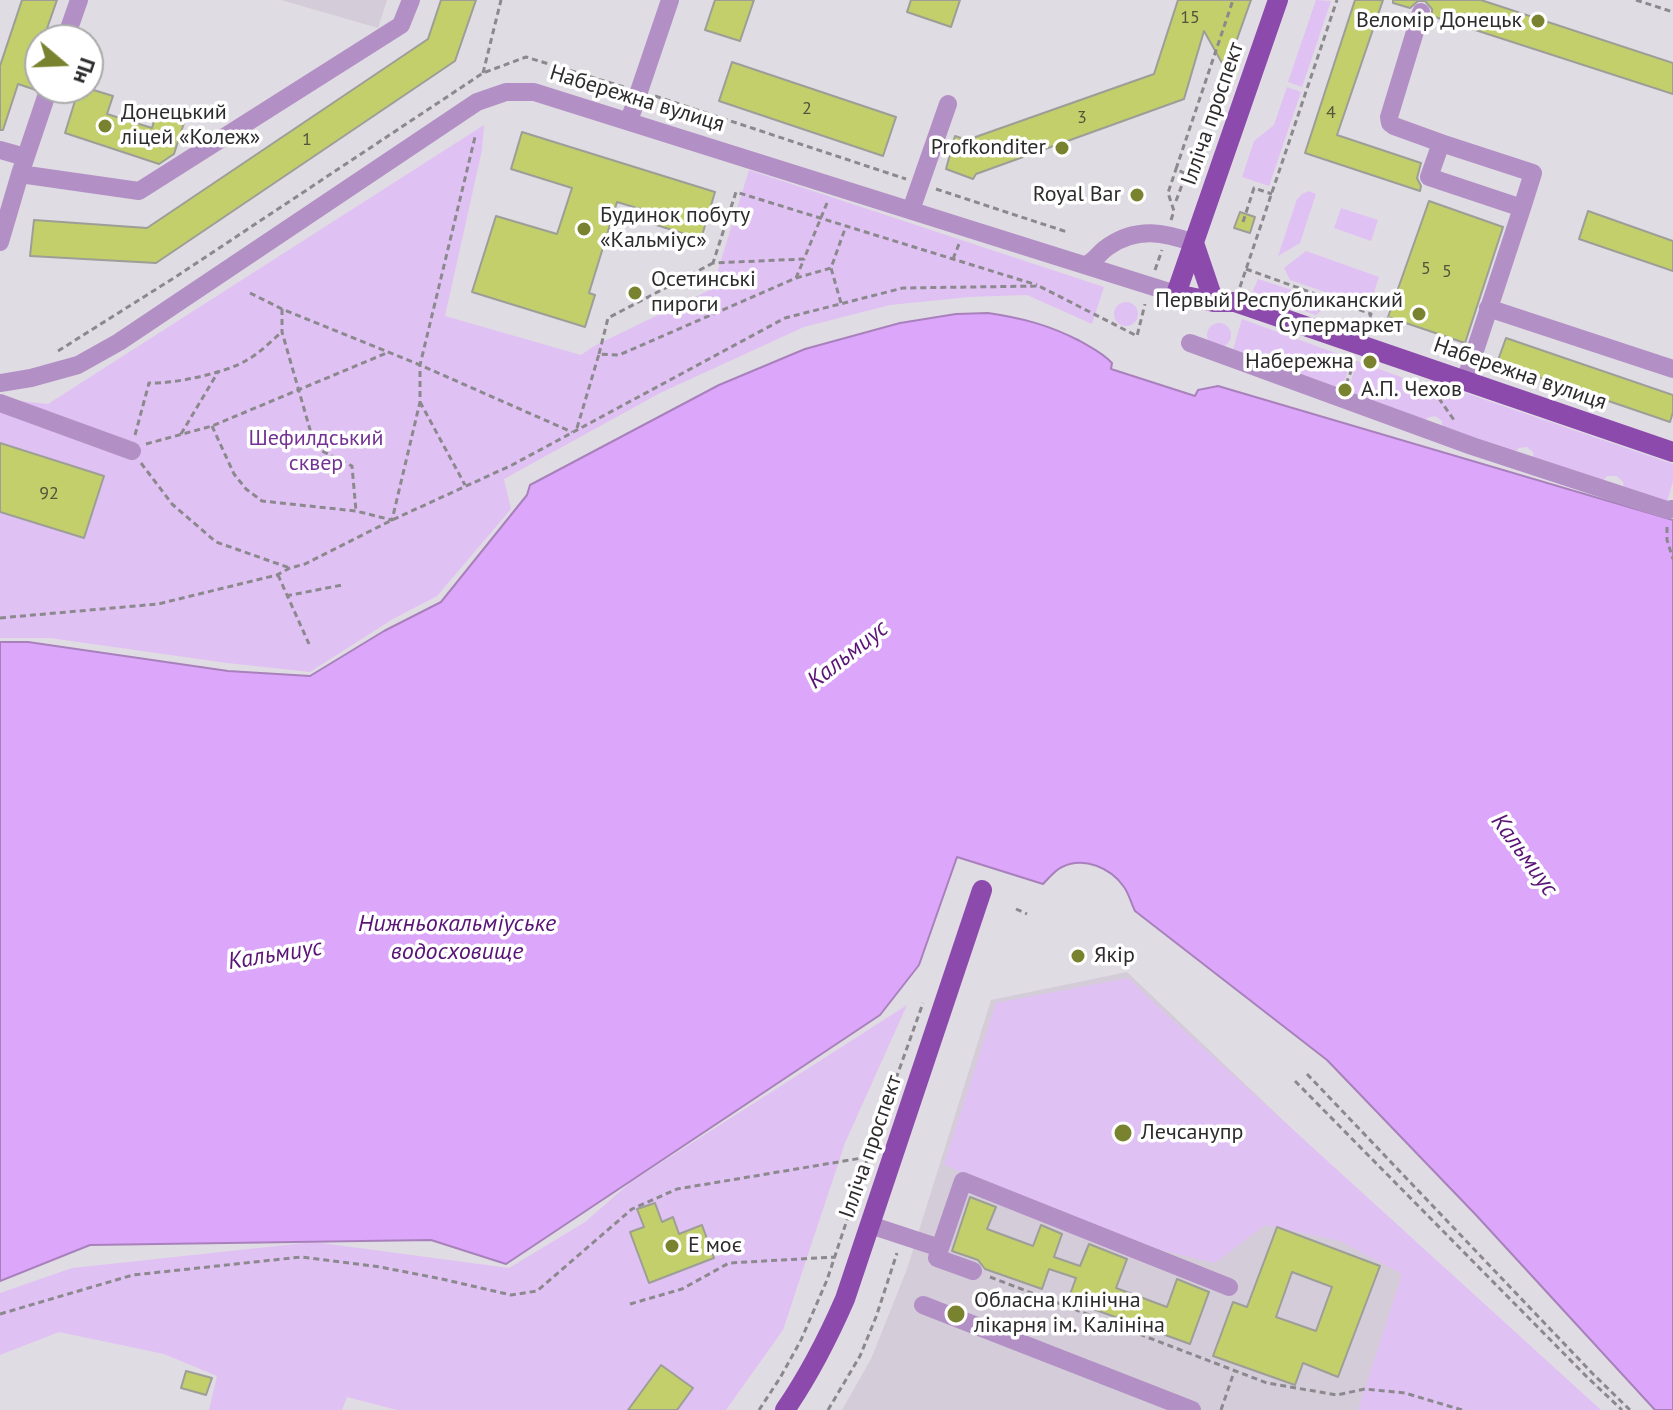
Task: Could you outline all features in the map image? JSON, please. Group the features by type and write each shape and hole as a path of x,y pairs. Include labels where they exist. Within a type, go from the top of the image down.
{"main road":[{"name":"Ілліча проспект","path":"1176,294 1278,0"},
{"path":"1194,243 1214,302"},
{"path":"1176,294 1214,302"},
{"name":"Набережна вулиця","path":"1214,302 1235,302 1673,452"},
{"name":"Ілліча проспект","path":"785,1410 825,1345 845,1299 982,890"}],"street":[{"path":"71,24 79,0"},
{"path":"0,150 22,166 139,191 401,25 411,0"},
{"path":"629,121 670,0"},
{"path":"1421,12 1389,117 1390,123 1533,173 1465,381"},
{"name":"Набережна вулиця","path":"0,383 78,365 119,342 477,102 506,92 534,92 1176,294"},
{"path":"1,239 43,104"},
{"path":"911,210 948,104"},
{"path":"1441,143 1429,177 1522,208"},
{"path":"1085,265 1093,263 1102,251 1128,235 1167,234 1194,243"},
{"path":"1488,308 1673,369"},
{"path":"1190,343 1472,446 1670,512"},
{"path":"0,403 132,450"},
{"path":"973,1271 937,1258 963,1181 1229,1287"},
{"path":"870,1225 940,1248"},
{"path":"923,1305 1192,1410"}],"path":[{"path":"483,73 501,0"},
{"path":"1176,201 1186,174 1176,169 1233,0"},
{"path":"1235,302 1337,0"},
{"path":"1636,0 1673,12"},
{"path":"57,352 483,73 526,57 639,91 1067,232"},
{"path":"392,520 420,402 420,365 475,137"},
{"path":"1243,222 1254,188 1272,194"},
{"path":"713,263 736,192 1039,286 1137,336"},
{"path":"796,278 821,218"},
{"path":"841,304 831,268 846,226"},
{"path":"574,431 608,318 713,263 804,259"},
{"path":"599,354 619,355 796,278 831,268"},
{"path":"1246,269 1371,314"},
{"path":"0,618 158,604 277,575 512,465 785,318 903,288 1039,286"},
{"path":"250,293 574,431"},
{"path":"282,309 282,332 313,440 322,451 352,466 356,511"},
{"path":"132,450 149,383 165,384 218,371 247,360 282,332"},
{"path":"132,450 212,426 389,352"},
{"path":"181,434 218,371"},
{"path":"420,402 465,485"},
{"path":"212,426 234,474 246,489 262,501 356,511 392,520"},
{"path":"132,450 172,504 216,542 290,568"},
{"path":"1670,512 1667,540 1673,559"},
{"path":"277,575 309,644"},
{"path":"286,596 342,585"},
{"path":"1016,909 1027,914"},
{"path":"759,1410 801,1340 827,1280 924,999"},
{"path":"1307,1074 1630,1410"},
{"path":"1295,1081 1620,1409"},
{"path":"0,1314 133,1275 301,1257 380,1267 511,1295 537,1291 632,1209 677,1189 868,1157"},
{"path":"828,1410 860,1356 902,1236"},
{"path":"630,1304 682,1289 729,1263 835,1257"},
{"path":"973,1271 1267,1383 1337,1395 1365,1389 1405,1393 1462,1410"},
{"path":"1221,1410 1235,1371"}],"shaded area":[{"path":"281,0 387,0 378,28"},
{"name":"Лечсанупр","path":"1127,972 1425,1255 1372,1410 842,1410 871,1359 907,1269 991,1000"}],"green space":[{"path":"1316,0 1331,1 1302,87 1288,82"},
{"path":"1287,87 1301,92 1269,186 1242,177 1254,141 1274,125"},
{"name":"Шефилдський сквер","path":"484,125 482,150 445,316 581,355 712,289 749,170 1104,287 1092,324 1027,295 890,305 804,327 660,393 504,479 511,509 437,596 393,619 310,672 50,638 0,638 0,399 48,404"},
{"path":"1309,191 1316,194 1300,243 1278,256 1297,199"},
{"path":"1341,208 1378,220 1371,241 1334,228"},
{"path":"1306,251 1379,277 1369,307 1290,280 1284,268"},
{"path":"1258,279 1330,302 1316,315 1252,293"},
{"path":"1126,302 1135,305 1138,314 1135,323 1126,326 1117,323 1114,314 1117,305"},
{"path":"1242,319 1352,359 1344,382 1333,389 1264,363 1259,350 1250,350 1243,357 1232,353"},
{"path":"1219,323 1230,330 1231,335 1224,346 1219,347 1208,340 1207,335 1214,324"},
{"path":"1357,361 1431,388 1433,382 1673,464 1673,481 1666,505 1624,489 1623,482 1617,476 1607,476 1602,482 1534,460 1533,452 1527,447 1519,448 1514,453 1443,430 1442,421 1435,416 1424,422 1353,397 1350,384"},
{"path":"1128,978 1601,1410 1358,1410 1402,1274 1340,1241 1265,1225 1215,1263 1080,1231 944,1164 996,1003"},
{"path":"907,1005 845,1143 783,1330 726,1410 397,1410 347,1397 342,1410 209,1410 217,1376 164,1354 59,1332 0,1355 0,1293 72,1268 314,1242 509,1268 585,1222 631,1182"}],"water":[{"name":"Нижньокальміуське водосховище","path":"988,313 1057,331 1101,353 1112,363 1111,369 1195,396 1198,390 1218,386 1673,520 1673,1410 1655,1410 1476,1215 1327,1060 1135,911 1119,880 1104,869 1088,863 1062,867 1043,884 957,857 919,965 880,1015 506,1264 431,1240 90,1245 0,1281 0,642 28,642 228,671 310,676 384,631 441,602 527,495 530,485 719,385 805,349 900,323 956,314"}],"building":[{"path":"22,0 57,0 49,24 24,24 24,86 18,84 3,130 0,130 0,66"},
{"path":"441,0 476,0 455,61 156,263 30,256 34,220 147,228 428,39"},
{"path":"715,0 754,0 740,41 705,30"},
{"path":"911,0 960,0 951,27 907,12"},
{"path":"1178,0 1251,0 1226,70 1204,31 1184,99 976,174 973,179 946,169 955,136 967,140 1154,74"},
{"path":"1355,0 1383,0 1337,135 1421,163 1417,178 1420,191 1305,153"},
{"path":"1393,0 1481,0 1673,63 1673,94 1432,16 1432,9 1425,1 1418,1 1410,8 1393,3"},
{"path":"732,62 896,117 883,156 719,101"},
{"name":"Донецький ліцей «Колеж»","path":"104,93 113,96 107,114 152,128 156,114 184,123 174,154 159,164 65,133 74,104 104,104"},
{"name":"Будинок побуту «Кальміус»","path":"522,132 715,192 701,239 653,224 657,214 617,202 589,293 595,295 585,327 472,292 496,216 557,234 572,188 511,169"},
{"path":"1429,201 1503,227 1465,343 1388,317"},
{"path":"1588,211 1673,241 1673,271 1579,239"},
{"path":"1240,212 1255,217 1250,233 1234,228"},
{"path":"1506,338 1673,395 1670,422 1497,363"},
{"path":"0,443 104,476 84,538 0,512"},
{"path":"970,1197 996,1207 987,1229 1033,1246 1041,1225 1062,1234 1054,1257 1080,1266 1089,1244 1127,1259 1116,1288 1167,1307 1177,1279 1209,1292 1190,1344 1068,1300 1076,1278 1049,1269 1042,1289 985,1269 978,1260 952,1251"},
{"name":"Е моє","path":"655,1203 662,1222 673,1217 679,1234 702,1225 714,1258 649,1283 630,1232 644,1227 637,1209"},
{"path":"1277,1227 1380,1266 1338,1377 1303,1363 1295,1385 1213,1356 1233,1302 1247,1307","holes":["1292,1272 1332,1287 1316,1331 1276,1317"]},
{"path":"661,1365 693,1388 677,1410 628,1410"},
{"path":"186,1371 212,1378 206,1395 181,1388"}],"place":[{"name":"Веломір Донецьк","path":"1538,21"},
{"name":"Донецький ліцей «Колеж»","path":"105,126"},
{"name":"Profkonditer","path":"1062,148"},
{"name":"Royal Bar","path":"1137,195"},
{"name":"Будинок побуту «Кальміус»","path":"584,229"},
{"name":"Осетинські пироги","path":"635,293"},
{"name":"Первый Республиканский Супермаркет","path":"1419,314"},
{"name":"Набережна","path":"1370,362"},
{"name":"А.П. Чехов","path":"1345,390"},
{"name":"Якір","path":"1078,956"},
{"name":"Лечсанупр","path":"1123,1133"},
{"name":"Е моє","path":"672,1246"},
{"name":"Обласна клінічна лікарня ім. Калініна","path":"956,1314"}],"water label":[{"name":"Кальмиус","path":"848,655"},
{"name":"Кальмиус","path":"1524,855"},
{"name":"Кальмиус","path":"275,955"}]}
